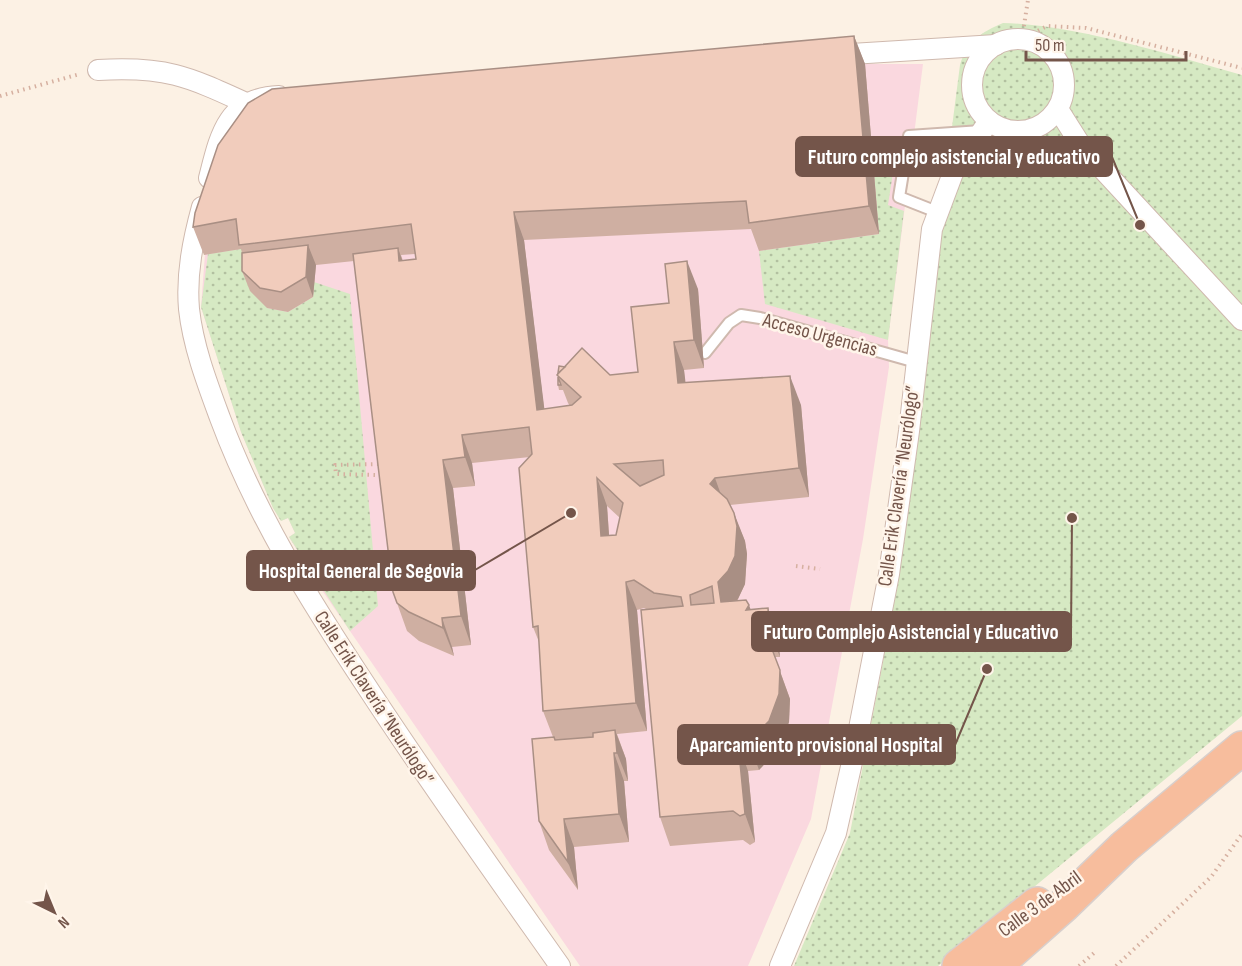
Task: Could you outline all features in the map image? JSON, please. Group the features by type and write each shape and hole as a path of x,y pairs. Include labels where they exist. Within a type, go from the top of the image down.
{"highway":[{"name":"Calle 3 de Abril","path":"995,966 1064,906 1124,847 1242,748"},
{"name":"Calle 3 de Abril","path":"959,966 1039,903 1124,847"}],"street":[{"path":"813,57 856,60 996,45 1022,39 1046,48 1058,61 1065,90 1058,109 1045,123 1026,131 980,132"},
{"path":"980,132 972,80 978,63 996,45"},
{"path":"98,70 135,68 170,72 189,77 246,103 265,96 301,95"},
{"name":"Calle Erik Clavería “Neurólogo”","path":"246,103 231,118 220,134 189,290 194,336 234,454 284,559 421,770 560,966"},
{"path":"1058,109 1082,147 1242,320"},
{"path":"1045,123 1082,147"},
{"path":"980,132 1006,130"},
{"name":"Calle Erik Clavería “Neurólogo”","path":"780,966 836,833 889,574 928,247 937,212 953,173 980,132"}],"lane":[{"path":"937,212 899,197 909,136 980,132"},
{"name":"Acceso Urgencias","path":"705,353 729,323 741,315 760,318 915,362"}],"path":[{"path":"1022,39 1028,0"},
{"path":"1022,39 1047,26 1086,28 1242,69"},
{"path":"0,96 98,70"},
{"path":"375,475 336,474 335,465 385,464"},
{"path":"796,566 820,569"},
{"path":"1116,966 1211,877 1242,834"},
{"path":"1079,966 1094,952"}],"shaded area":[{"path":"865,64 923,64 888,340 889,367 863,539 811,819 748,966 580,966 317,583 289,537 295,533 288,518 281,521 273,508 241,432 201,307 206,241"}],"green space":[{"path":"1003,23 1062,29 1092,35 1242,75 1242,716 938,966 794,966 850,833 883,662 960,65 967,50 976,39"},
{"path":"897,146 888,205 904,211 888,340 765,304 759,251 879,234 872,149"},
{"path":"247,248 267,308 288,312 313,297 314,282 350,294 378,606 350,631 289,537 295,533 288,518 281,521 273,508 241,432 201,307 208,254"}],"building":[{"path":"854,36 869,206 749,223 746,201 514,212 537,410 572,405 581,397 557,375 582,348 610,375 638,372 631,307 669,303 665,264 687,261 694,340 674,342 678,383 790,376 799,468 715,478 710,484 727,499 737,526 735,556 728,571 718,582 721,602 746,600 749,605 746,610 768,608 769,629 759,629 760,636 765,636 770,644 780,670 779,694 769,721 749,741 738,742 745,814 740,816 733,811 660,817 641,610 683,606 681,597 654,593 634,580 626,582 636,703 543,711 538,626 533,627 519,468 532,454 529,427 462,435 465,457 443,460 461,616 442,618 443,628 409,612 397,603 393,592 353,254 398,248 399,261 416,259 411,224 239,245 236,219 193,227 195,213 218,145 248,103 272,89","holes":["663,460 664,475 640,486 614,464","597,478 623,503 616,535 601,536","712,586 714,603 691,605 690,595"]},
{"path":"308,245 306,277 281,292 260,288 242,271 242,253"},
{"path":"615,730 617,753 614,753 619,814 564,819 568,862 539,821 532,739 593,737 593,733"}],"place":[{"name":"Futuro complejo asistencial y educativo","path":"1140,225"},
{"name":"Hospital General de Segovia","path":"571,513"},
{"name":"Futuro Complejo Asistencial y Educativo","path":"1072,518"},
{"name":"Aparcamiento provisional Hospital","path":"987,669"}]}
